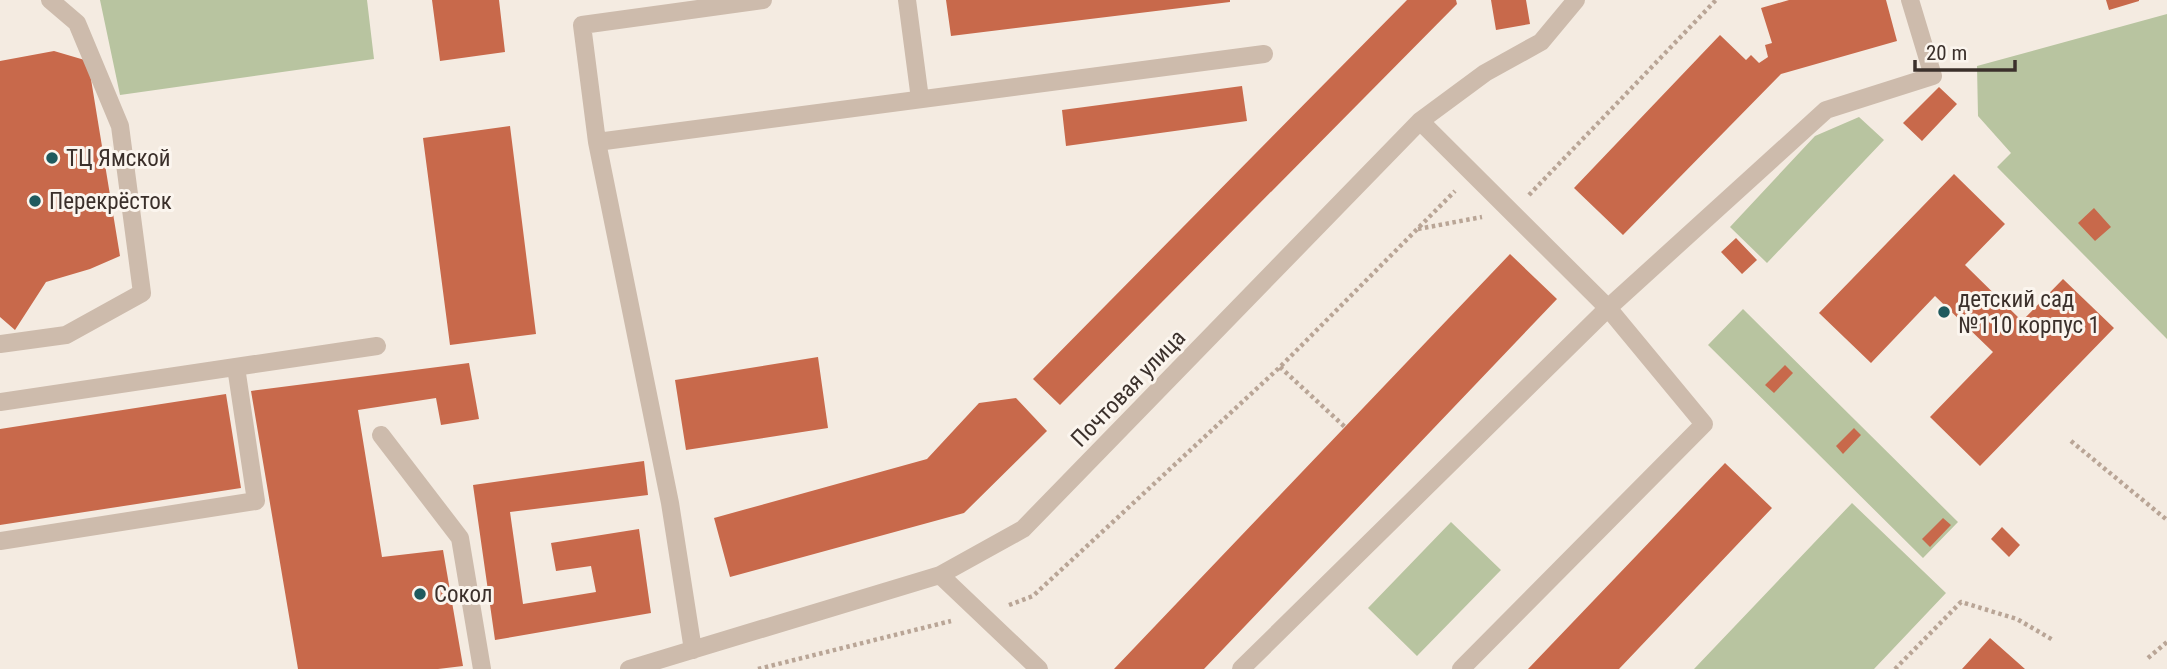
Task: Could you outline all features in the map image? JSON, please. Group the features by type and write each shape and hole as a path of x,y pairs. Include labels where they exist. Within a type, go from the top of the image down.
{"street":[{"path":"0,345 65,335 142,293 120,126 77,23 50,0"},
{"path":"693,650 670,503 597,142 582,24 763,0"},
{"path":"907,0 920,99"},
{"name":"Почтовая улица","path":"629,669 940,575 1023,529 1420,121 1485,73 1541,42 1576,0"},
{"path":"1241,669 1608,308 1826,110 1933,76 1910,0"},
{"path":"597,142 1264,54"},
{"path":"1420,121 1608,308 1704,424 1461,669"},
{"path":"0,402 377,346"},
{"path":"0,541 256,501 236,367"},
{"path":"381,435 460,538 482,669"},
{"path":"940,575 1039,669"}],"path":[{"path":"1418,229 1513,212 1716,0"},
{"path":"758,669 982,615 1033,596 1280,367 1474,173"},
{"path":"1280,367 1345,427"},
{"path":"2071,441 2167,520"},
{"path":"1895,669 1961,602 2017,619 2053,640"},
{"path":"2148,658 2167,642"}],"green space":[{"path":"100,0 367,0 374,59 120,95"},
{"path":"2167,14 2167,339 1997,167 2011,153 1978,116 1977,66"},
{"path":"1859,117 1884,140 1767,263 1730,227 1815,136"},
{"path":"1743,309 1958,522 1923,558 1708,345"},
{"path":"1852,503 1946,593 1874,669 1694,669"},
{"path":"1451,522 1501,570 1417,656 1368,608"}],"building":[{"path":"432,0 499,0 505,52 440,61"},
{"path":"946,0 1230,0 1230,2 951,36"},
{"path":"1407,0 1456,0 1457,4 1060,405 1033,379"},
{"path":"1491,0 1526,0 1530,24 1496,30"},
{"path":"1789,0 1886,0 1897,41 1781,74 1623,235 1574,188 1720,35 1746,60 1751,55 1759,63 1768,57 1765,45 1772,43 1761,8"},
{"path":"2106,0 2139,0 2139,1 2109,10"},
{"name":"ТЦ Ямской","path":"54,51 88,61 120,256 90,269 46,282 15,330 0,317 0,61"},
{"path":"1242,86 1247,121 1066,146 1062,110"},
{"path":"1939,87 1957,104 1922,141 1903,123"},
{"path":"510,126 536,334 450,345 423,138"},
{"path":"1954,174 2005,224 1965,265 2022,321 2063,279 2114,328 1980,466 1930,417 1993,352 1935,296 1871,363 1819,313"},
{"path":"2094,208 2111,227 2095,241 2078,223"},
{"path":"1736,238 1757,260 1742,274 1721,252"},
{"path":"1510,254 1557,299 1204,669 1114,669"},
{"path":"818,357 828,428 686,450 675,380"},
{"path":"469,363 479,419 441,425 436,398 358,410 382,557 443,550 463,666 438,669 298,669 251,391"},
{"path":"1785,365 1793,373 1774,393 1765,385"},
{"path":"226,394 241,488 0,525 0,429"},
{"path":"1016,398 1047,431 964,513 730,577 714,518 927,459 979,403"},
{"path":"1854,428 1861,435 1843,454 1836,446"},
{"path":"644,461 648,495 510,512 523,604 596,592 591,566 556,571 551,543 639,529 651,613 495,640 473,485"},
{"path":"1725,463 1772,508 1619,669 1528,669"},
{"path":"1943,518 1951,525 1930,547 1922,539"},
{"path":"2002,527 2020,545 2009,557 1991,539"},
{"path":"1990,638 2025,669 1962,669"}],"place":[{"name":"ТЦ Ямской","path":"52,158"},
{"name":"Перекрёсток","path":"35,201"},
{"name":"детский сад №110 корпус 1","path":"1944,312"},
{"name":"Сокол","path":"420,594"}]}
